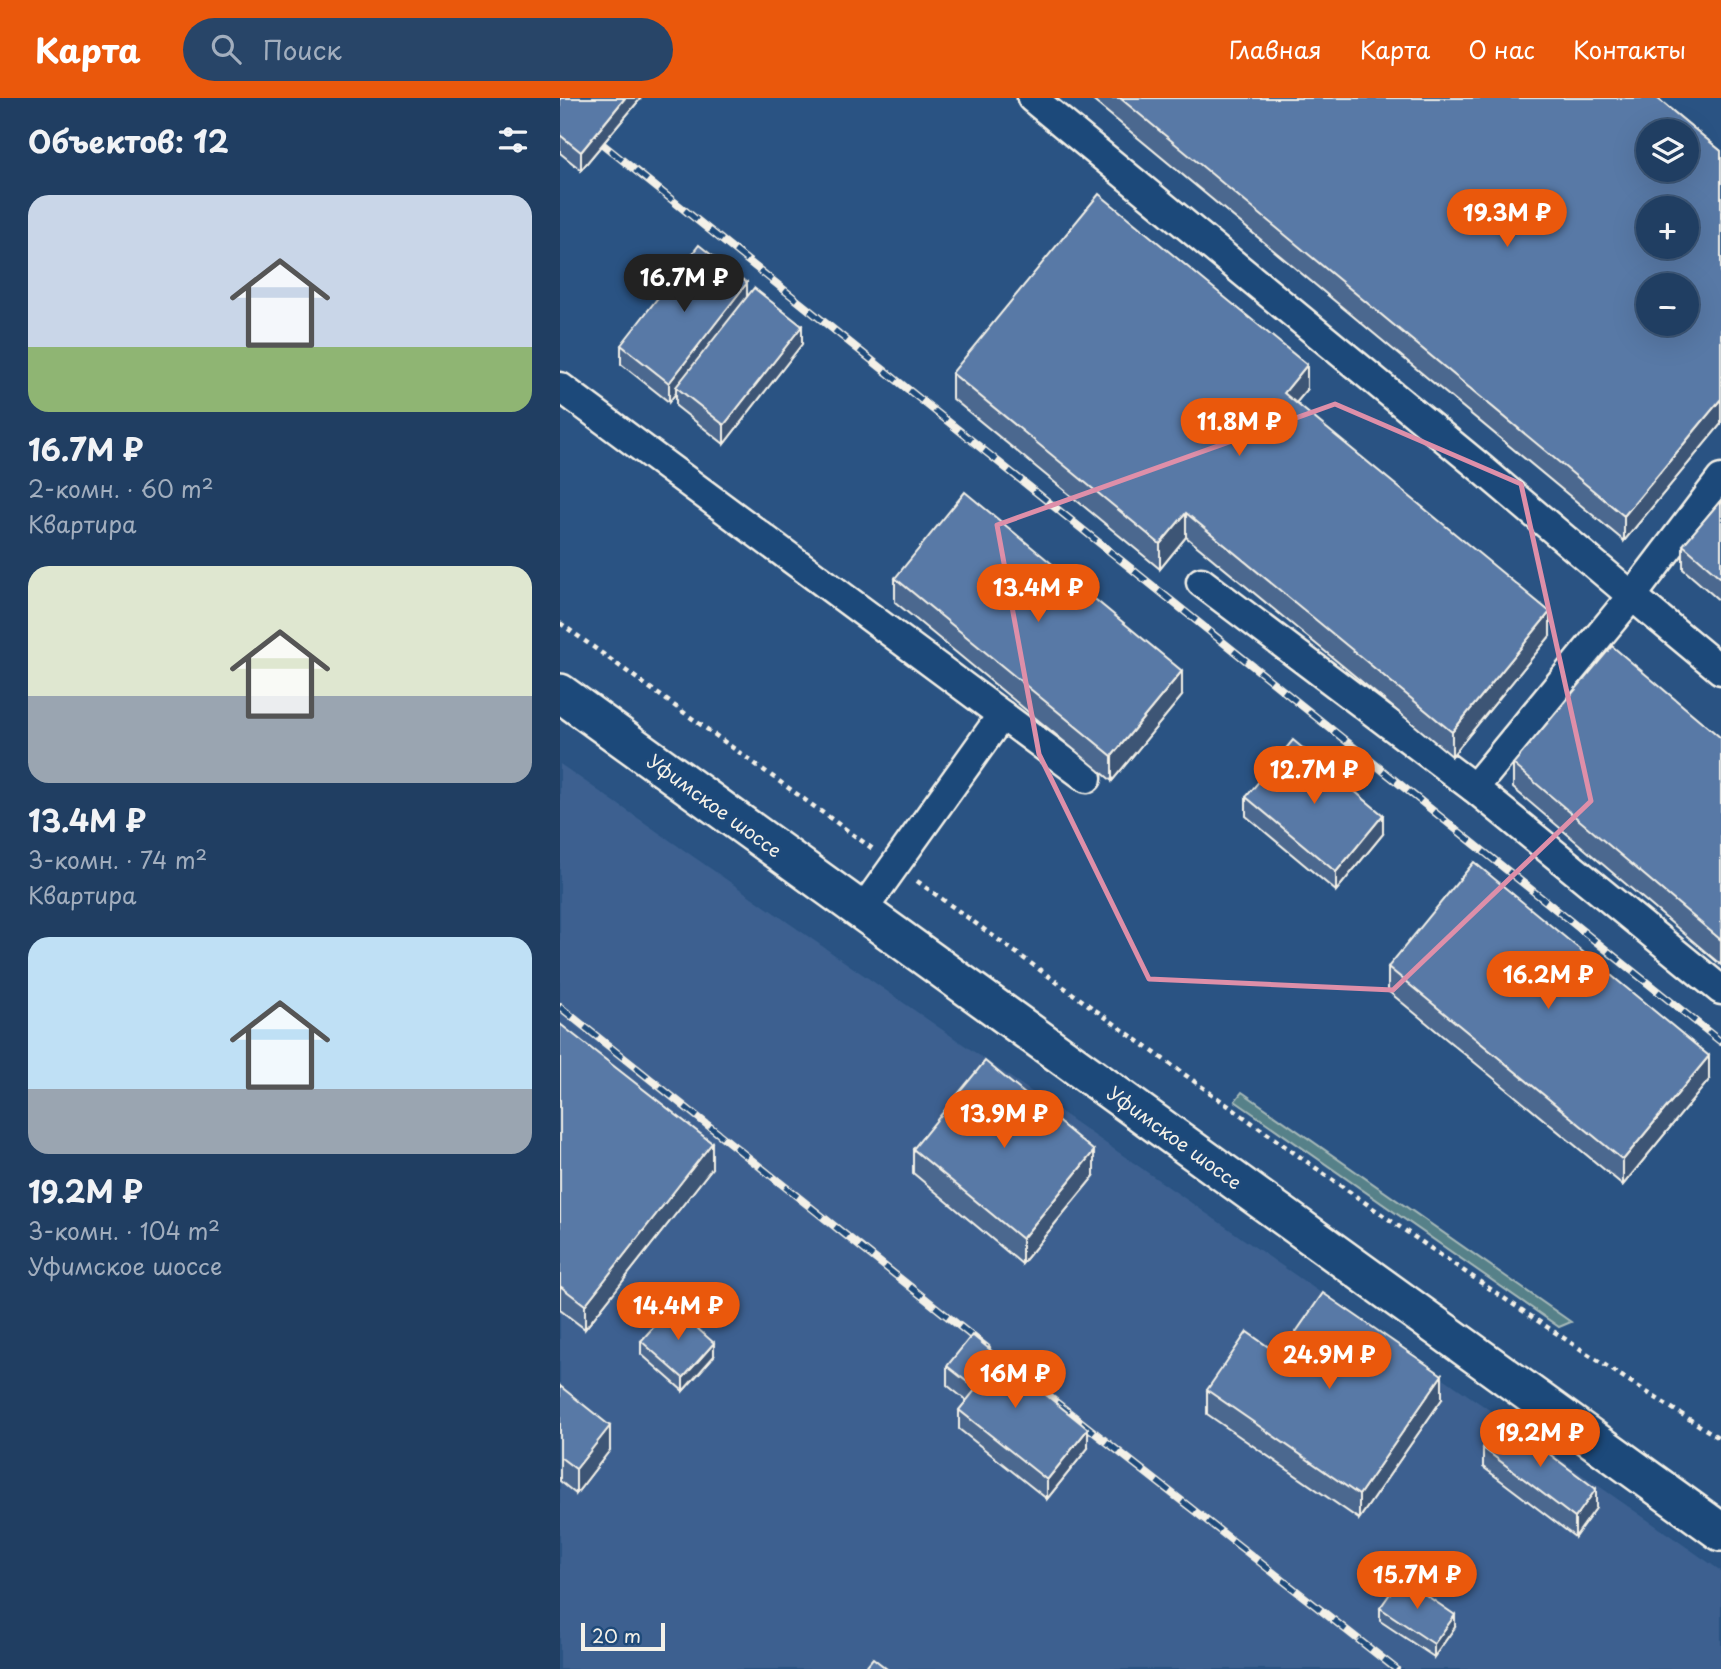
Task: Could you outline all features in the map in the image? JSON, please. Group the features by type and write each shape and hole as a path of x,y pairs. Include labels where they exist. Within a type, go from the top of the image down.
{"main road":[{"name":"Уфимское шоссе","path":"560,693 1719,1526"}],"lane":[{"path":"1032,98 1721,670"},
{"path":"560,387 1087,778"},
{"path":"1474,788 1632,597 1721,480"},
{"path":"1201,582 1474,788 1721,990"},
{"path":"862,911 1002,715"}],"path":[{"path":"560,623 1280,1143 1602,1365 1721,1439"}],"highlighted area":[{"path":"1335,404 1521,484 1591,801 1393,990 1149,979 1039,754 997,525"}],"shaded area":[{"path":"560,764 1721,1571 1721,1669 560,1669"}],"green space":[{"path":"1242,1092 1571,1322 1559,1327 1235,1101"}],"building":[{"path":"560,98 625,98 581,152 560,135"},
{"path":"1120,98 1657,98 1682,119 1636,119 1636,182 1699,182 1699,133 1721,151 1721,399 1624,516"},
{"path":"1099,194 1307,365 1284,393 1550,612 1452,732 1186,513 1160,544 952,373"},
{"path":"699,245 747,283 669,383 621,345"},
{"path":"754,288 802,326 724,425 676,387"},
{"path":"965,492 1182,671 1112,756 895,578"},
{"path":"1721,500 1721,578 1683,545"},
{"path":"1612,646 1721,738 1721,940 1513,764"},
{"path":"1293,740 1383,815 1336,872 1246,797"},
{"path":"1474,862 1709,1056 1623,1160 1388,967"},
{"path":"560,1024 712,1143 585,1305 560,1286"},
{"path":"985,1061 1094,1151 1022,1239 913,1149"},
{"path":"1323,1293 1442,1375 1359,1495 1207,1390 1247,1332 1280,1355"},
{"path":"672,1306 714,1343 683,1378 641,1341"},
{"path":"972,1335 1088,1429 1047,1480 959,1410 976,1389 947,1366"},
{"path":"560,1386 610,1426 576,1469 560,1457"},
{"path":"1504,1420 1596,1489 1575,1518 1483,1448"},
{"path":"1401,1578 1455,1615 1434,1644 1380,1608"},
{"path":"873,1658 887,1669 864,1669"}],"railway":[{"path":"560,110 1721,1042"},
{"path":"560,1007 987,1348"},
{"path":"1006,1363 1396,1669"}]}
